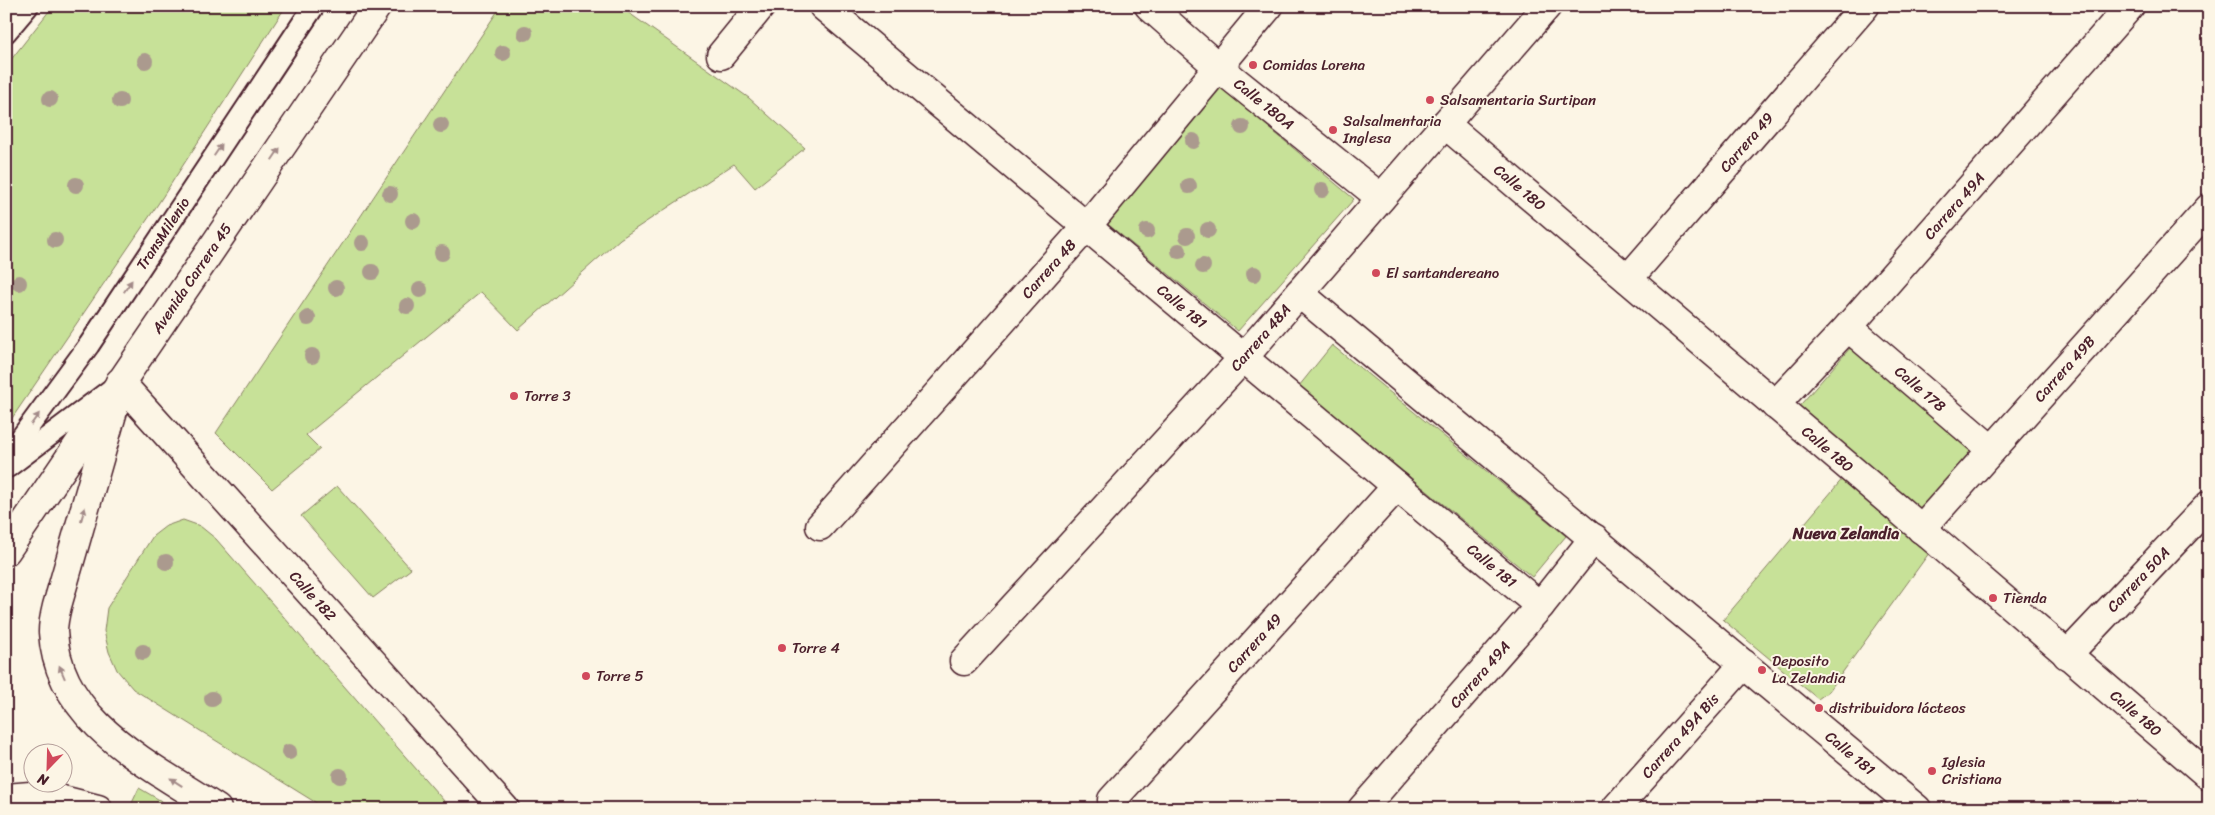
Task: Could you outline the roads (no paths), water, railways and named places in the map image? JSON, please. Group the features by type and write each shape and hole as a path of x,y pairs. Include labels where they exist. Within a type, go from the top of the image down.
{"main road":[{"path":"721,55 761,6"},
{"name":"Calle 181","path":"823,6 1540,606"},
{"name":"Calle 180A","path":"1149,6 1218,67 1382,198"},
{"name":"Carrera 48","path":"820,526 1087,226 1270,6"},
{"name":"Carrera 48A","path":"964,661 1244,357 1546,6"},
{"name":"Carrera 49","path":"1628,279 1865,6"},
{"name":"Carrera 49A","path":"1776,405 1848,327 2130,6"},
{"name":"Avenida Carrera 45","path":"6,551 376,7"},
{"name":"Calle 180","path":"1445,124 2209,776"},
{"name":"Carrera 49B","path":"1921,529 2209,208"},
{"name":"Calle 181","path":"1299,293 1594,538 1912,807"},
{"name":"Calle 178","path":"1848,327 1992,450"},
{"path":"120,382 57,606 53,630 56,657 73,696 90,718 120,745 217,809"},
{"name":"Calle 182","path":"120,382 504,809"},
{"name":"Carrera 49","path":"1112,800 1396,486"},
{"name":"Carrera 50A","path":"2068,655 2209,505"},
{"name":"Carrera 49A","path":"1362,809 1540,606 1594,538"},
{"name":"Carrera 49A Bis","path":"1615,809 1744,664"},
{"path":"6,798 43,795 98,809"}],"lane":[{"path":"6,32 28,6"},
{"name":"TransMilenio","path":"6,458 88,345 314,6"},
{"path":"6,468 120,382"}],"place":[{"name":"Comidas Lorena","path":"1253,65"},
{"name":"Salsamentaria Surtipan","path":"1430,100"},
{"name":"Salsalmentaria Inglesa","path":"1333,130"},
{"name":"El santandereano","path":"1376,273"},
{"name":"Torre 3","path":"514,396"},
{"name":"Tienda","path":"1993,598"},
{"name":"Torre 4","path":"782,648"},
{"name":"Deposito La Zelandia","path":"1762,670"},
{"name":"Torre 5","path":"586,676"},
{"name":"distribuidora lácteos","path":"1819,708"},
{"name":"Iglesia Cristiana","path":"1932,771"}],"district":[{"name":"Nueva Zelandia","path":"1846,533"}]}
